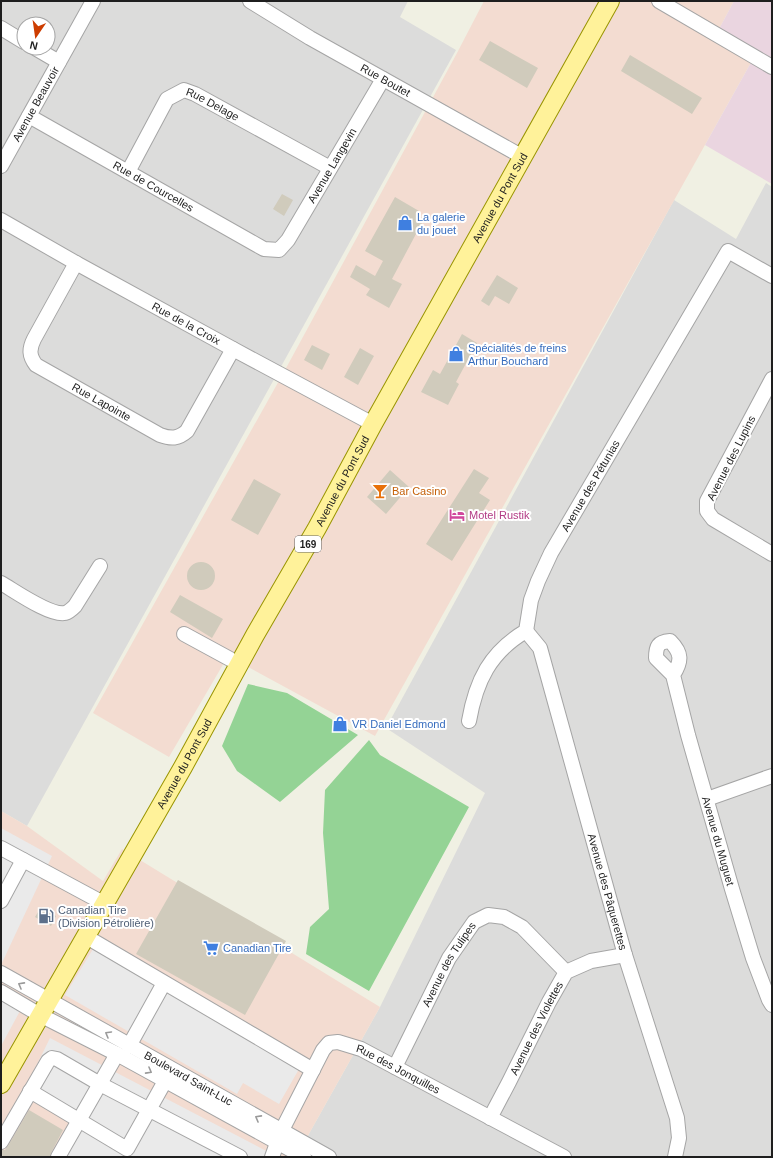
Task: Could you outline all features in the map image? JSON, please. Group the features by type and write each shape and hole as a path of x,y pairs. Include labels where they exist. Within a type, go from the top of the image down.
{"main road":[{"name":"Avenue du Pont Sud","path":"519,155 599,1"},
{"name":"Avenue du Pont Sud","path":"1,1066 85,936 101,901 230,659 370,422 519,155 610,1"},
{"name":"Avenue du Pont Sud","path":"1,1084 40,1005 81,930 101,901 183,767 255,635 317,528 370,422"}],"street":[{"name":"Avenue Beauvoir","path":"1,166 93,1"},
{"name":"Rue Boutet","path":"250,1 310,38 519,155"},
{"path":"659,1 772,67"},
{"path":"1,28 16,37"},
{"path":"49,56 59,62"},
{"name":"Avenue Langevin","path":"279,250 288,240 383,79"},
{"name":"Rue Delage","path":"128,172 167,99 184,90 195,94 330,168"},
{"name":"Rue de Courcelles","path":"29,116 264,250 279,250"},
{"name":"Rue de la Croix","path":"1,220 233,349 370,422"},
{"name":"Avenue des Pétunias","path":"526,630 531,600 551,553 728,251 772,276"},
{"name":"Rue Lapointe","path":"76,263 31,346 30,351 33,361 36,365 160,435 176,438 187,431 233,349"},
{"name":"Avenue des Lupins","path":"772,379 707,501 707,511 713,519 772,554"},
{"path":"1,583 47,609 57,613 65,613 75,606 100,566"},
{"path":"469,721 477,688 486,668 500,650 526,630"},
{"name":"Avenue des Pâquerettes","path":"526,630 540,648 625,955 677,1118 679,1138 675,1157"},
{"path":"184,634 230,659"},
{"name":"Avenue du Muguet","path":"673,675 688,735 732,889 753,958 769,1000 772,1004"},
{"path":"707,799 772,776"},
{"path":"1,848 101,901"},
{"path":"1,901 23,860"},
{"name":"Avenue des Tulipes","path":"395,1067 449,958 474,922 488,915 504,917 522,927 566,972"},
{"path":"85,936 313,1070"},
{"name":"Avenue des Violettes","path":"490,1118 549,1002 566,972 591,961 625,955"},
{"path":"1,973 40,1005"},
{"path":"129,1046 164,983"},
{"path":"1,992 40,1005"},
{"name":"Boulevard Saint-Luc","path":"40,1005 129,1046 168,1075"},
{"name":"Boulevard Saint-Luc","path":"40,1005 117,1054 168,1075 279,1137 329,1157"},
{"name":"Rue des Jonquilles","path":"272,1157 279,1137 323,1050 329,1042 338,1042 361,1049 564,1157"},
{"path":"64,1155 79,1120 117,1054"},
{"path":"1,1142 48,1061 52,1058 58,1059 100,1084 240,1157"},
{"path":"30,1091 79,1120 125,1153 168,1075"},
{"name":"Boulevard Saint-Luc","path":"279,1137 304,1157"}],"shaded area":[{"path":"1,1 408,1 400,17 456,50 27,826 1,811"},
{"path":"484,1 734,1 719,29 758,50 375,736 228,656 169,757 93,713 285,370"},
{"path":"734,1 772,1 772,184 705,145 758,50 719,29"},
{"path":"766,183 772,187 772,1157 339,1157 306,1139 380,1007 485,793 386,728 674,200 736,239"},
{"path":"1,811 27,826 103,881 122,849 380,1007 296,1157 1,1157"},
{"path":"1,828 52,856 1,965"},
{"path":"93,949 299,1069 279,1104 243,1083 237,1094 65,995"},
{"path":"1,996 20,1011 1,1046"},
{"path":"50,1038 278,1157 64,1157 73,1124 22,1095"}],"green space":[{"path":"248,684 287,693 358,735 280,802 237,771 222,746"},
{"path":"369,740 380,755 469,807 369,991 306,954 310,927 329,909 323,833 325,790"}],"building":[{"path":"490,41 538,68 527,88 479,60"},
{"path":"630,55 702,98 692,114 621,71"},
{"path":"282,194 293,200 284,216 273,209"},
{"path":"395,197 419,211 418,216 424,219 392,279 402,284 389,308 366,295 370,289 350,277 356,265 375,276 383,261 365,251"},
{"path":"497,275 518,288 509,304 495,296 489,306 481,301"},
{"path":"462,334 477,343 456,382 459,384 448,405 421,392 433,370 440,374"},
{"path":"312,345 330,354 322,370 304,360"},
{"path":"360,348 374,356 358,385 344,377"},
{"path":"474,469 489,478 479,493 490,500 452,561 426,544"},
{"path":"390,470 409,487 386,514 367,497"},
{"path":"254,479 281,494 258,535 231,520"},
{"path":"201,562 211,566 215,576 211,586 201,590 191,586 187,576 191,566"},
{"path":"180,595 223,619 212,638 170,612"},
{"name":"Canadian Tire","path":"178,880 286,941 245,1015 136,954"},
{"name":"Canadian Tire (Division Pétrolière)","path":"41,907 56,916 51,926 35,917"},
{"path":"29,1110 63,1130 50,1157 1,1157 1,1150 5,1150 8,1146"}],"place":[{"name":"La galerie du jouet","path":"405,223"},
{"name":"Spécialités de freins Arthur Bouchard","path":"456,354"},
{"name":"Bar Casino","path":"380,491"},
{"name":"Motel Rustik","path":"457,515"},
{"name":"VR Daniel Edmond","path":"340,724"},
{"name":"Canadian Tire (Division Pétrolière)","path":"46,916"},
{"name":"Canadian Tire","path":"211,948"}]}
